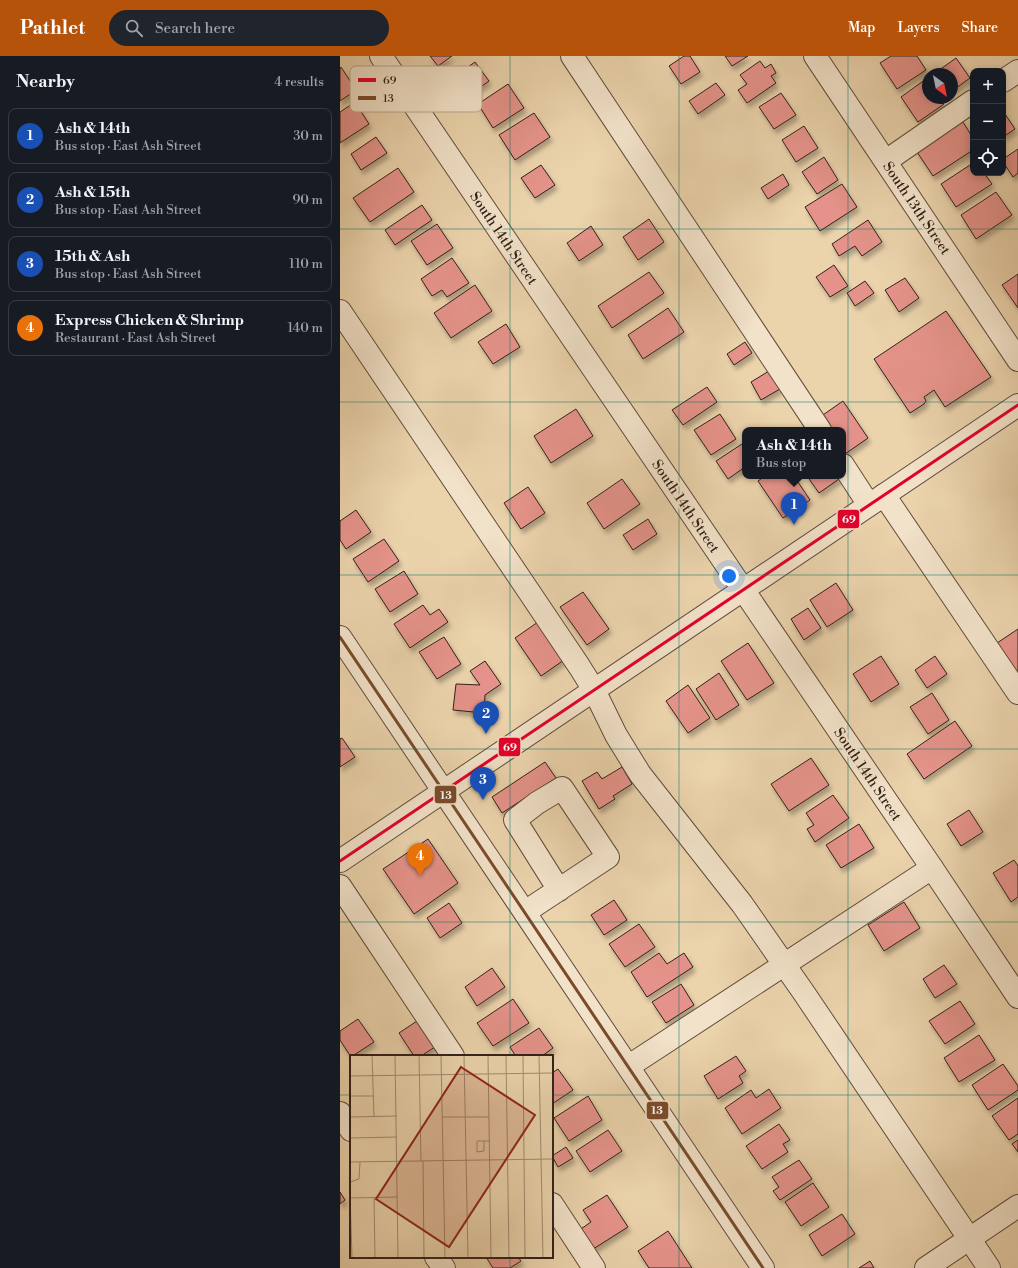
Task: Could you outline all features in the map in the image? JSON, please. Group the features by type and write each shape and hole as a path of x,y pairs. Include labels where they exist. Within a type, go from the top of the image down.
{"street":[{"name":"South 14th Street","path":"381,56 388,66"},
{"path":"572,56 818,427"},
{"name":"South 13th Street","path":"815,56 886,160 1018,360"},
{"path":"1006,79 1018,71"},
{"path":"886,160 970,103"},
{"name":"South 14th Street","path":"419,112 1018,997"},
{"path":"340,311 594,690 616,736 640,774 742,904 784,964 988,1268"},
{"path":"340,861 1018,405"},
{"path":"846,468 876,500 1018,693"},
{"path":"340,637 763,1268"},
{"path":"525,912 559,890 608,857 562,788 537,803 515,820 559,890"},
{"path":"629,1066 932,868"},
{"path":"340,886 452,1055"},
{"path":"340,1113 350,1128"},
{"path":"553,1206 594,1268"},
{"path":"926,1268 1018,1206"},
{"path":"437,1258 444,1268"}],"building":[{"path":"430,56 452,56 438,66"},
{"path":"684,56 690,56 700,72 681,84 669,66"},
{"path":"725,56 748,56 732,66"},
{"path":"891,56 917,56 925,68 922,68 922,73 897,89 880,63"},
{"path":"956,58 970,78 958,87 958,68 942,68"},
{"path":"760,61 765,68 771,64 776,73 771,76 776,83 747,103 738,90 747,84 740,75"},
{"path":"475,62 478,66 469,66"},
{"path":"341,67 350,81 350,94 340,101"},
{"path":"482,72 489,81 482,86"},
{"path":"922,82 922,104 944,104 918,122 901,97"},
{"path":"716,83 725,95 698,114 689,101"},
{"path":"508,84 524,108 493,128 482,110 482,101"},
{"path":"781,93 796,115 774,129 759,107"},
{"path":"350,105 350,112 361,112 369,124 340,143 340,112"},
{"path":"534,113 550,137 515,160 499,135"},
{"path":"1006,116 1015,129 1006,135"},
{"path":"961,119 970,133 970,152 933,176 915,149"},
{"path":"804,126 818,148 796,162 782,140"},
{"path":"376,137 387,153 361,170 351,154"},
{"path":"1018,149 1018,173 1013,177 1006,166 1006,157"},
{"path":"824,157 838,180 817,194 802,172"},
{"path":"541,165 555,185 535,198 521,178"},
{"path":"970,165 970,176 986,176 992,184 956,207 941,184"},
{"path":"398,168 414,192 370,222 353,198"},
{"path":"783,174 789,185 768,199 761,188"},
{"path":"842,184 857,207 820,231 805,207"},
{"path":"996,192 1012,215 976,239 961,215"},
{"path":"422,205 432,220 395,245 385,230"},
{"path":"649,219 664,242 638,260 623,237"},
{"path":"868,220 882,242 862,256 855,246 839,256 832,244"},
{"path":"437,224 453,248 427,265 411,241"},
{"path":"591,226 603,245 579,261 567,243"},
{"path":"452,258 469,283 447,297 442,290 432,296 421,279"},
{"path":"834,265 848,286 830,297 816,277"},
{"path":"649,272 664,293 612,328 598,306"},
{"path":"1018,274 1018,308 1002,285"},
{"path":"905,278 919,298 899,312 885,290"},
{"path":"865,281 874,293 855,306 847,293"},
{"path":"475,285 492,311 451,338 434,313"},
{"path":"668,308 684,332 643,359 628,335"},
{"path":"946,311 991,377 945,407 934,390 924,397 926,401 924,404 910,413 874,359"},
{"path":"506,324 520,347 493,364 478,342"},
{"path":"745,342 752,353 734,365 727,354"},
{"path":"769,371 780,389 761,400 751,382"},
{"path":"707,387 717,402 683,425 672,410"},
{"path":"843,401 868,438 846,453 846,427 827,427 820,417"},
{"path":"576,409 593,436 551,463 534,436"},
{"path":"720,414 736,439 711,455 694,430"},
{"path":"742,444 742,469 728,479 716,461"},
{"path":"622,479 640,504 604,529 587,503"},
{"path":"761,479 796,479 810,500 783,518 758,481"},
{"path":"809,479 839,479 819,493"},
{"path":"528,487 545,513 521,529 504,503"},
{"path":"356,510 371,532 346,549 340,540 340,521"},
{"path":"648,519 657,534 633,550 623,535"},
{"path":"384,539 399,561 368,582 353,559"},
{"path":"404,571 418,594 390,612 375,589"},
{"path":"836,583 853,610 827,627 810,600"},
{"path":"583,592 609,629 587,645 560,607"},
{"path":"423,605 430,615 439,609 448,622 410,648 394,624"},
{"path":"808,608 821,628 804,640 791,619"},
{"path":"538,622 564,660 541,676 515,638"},
{"path":"1018,629 1018,679 994,645"},
{"path":"444,637 461,664 437,679 419,652"},
{"path":"748,643 774,683 747,700 721,661"},
{"path":"881,656 899,684 871,702 853,674"},
{"path":"935,656 947,674 927,688 915,670"},
{"path":"485,661 501,684 485,695 484,713 453,710 456,684 480,685 470,671"},
{"path":"719,673 739,705 716,720 696,689"},
{"path":"688,685 710,718 688,733 666,701"},
{"path":"932,693 949,720 928,734 910,707"},
{"path":"955,721 972,746 924,779 907,754"},
{"path":"342,738 355,757 340,767 340,739"},
{"path":"811,758 829,785 789,811 771,784"},
{"path":"545,762 556,778 502,813 492,797"},
{"path":"622,767 632,784 613,796 615,799 599,809 582,781 597,772 602,779"},
{"path":"833,795 849,818 815,842 807,829 814,825 806,813"},
{"path":"969,810 983,832 961,846 947,824"},
{"path":"859,824 874,848 841,868 826,845"},
{"path":"428,839 458,883 414,914 383,869"},
{"path":"1014,860 1018,866 1018,897 1011,902 993,873"},
{"path":"614,900 627,920 604,935 591,915"},
{"path":"904,902 920,928 884,951 868,925"},
{"path":"449,903 462,923 440,938 427,918"},
{"path":"639,924 655,947 625,967 609,944"},
{"path":"659,953 667,964 684,953 693,967 647,997 631,972"},
{"path":"944,965 957,984 935,998 923,979"},
{"path":"492,968 505,987 477,1006 465,987"},
{"path":"681,984 694,1005 666,1023 652,1002"},
{"path":"513,999 529,1023 493,1046 477,1023"},
{"path":"960,1001 975,1024 945,1044 929,1021"},
{"path":"358,1019 374,1042 354,1055 350,1055 340,1040 340,1031"},
{"path":"420,1019 438,1045 423,1055 413,1055 399,1033"},
{"path":"539,1028 553,1048 543,1055 515,1055 510,1047"},
{"path":"979,1035 995,1060 959,1082 944,1058"},
{"path":"736,1056 746,1071 739,1076 743,1083 718,1099 704,1076"},
{"path":"1003,1064 1018,1086 1018,1090 988,1110 972,1085"},
{"path":"558,1069 573,1090 553,1103 553,1072"},
{"path":"769,1089 781,1108 742,1134 725,1108 751,1090 756,1098"},
{"path":"588,1096 602,1120 569,1141 554,1118"},
{"path":"1018,1098 1018,1134 1009,1140 992,1116"},
{"path":"779,1124 790,1140 783,1144 788,1152 762,1169 746,1146"},
{"path":"608,1130 622,1151 590,1172 576,1151"},
{"path":"1018,1140 1018,1152 1012,1144"},
{"path":"566,1147 573,1158 558,1167 553,1155"},
{"path":"799,1160 812,1179 780,1200 773,1191 779,1187 772,1177"},
{"path":"813,1183 829,1207 801,1226 785,1202"},
{"path":"340,1192 345,1200 340,1204"},
{"path":"607,1195 628,1227 590,1251 578,1231 591,1222 583,1210"},
{"path":"842,1214 855,1234 822,1256 809,1235"},
{"path":"668,1231 692,1268 649,1268 638,1251"},
{"path":"487,1258 519,1258 521,1261 510,1268 493,1268"},
{"path":"870,1261 874,1268 859,1268"}],"transit line":[{"name":"69","path":"340,861 1018,405"},
{"name":"13","path":"340,637 763,1268"}],"place":[{"name":"Ash & 14th","path":"794,525"},
{"name":"Ash & 15th","path":"486,734"},
{"name":"15th & Ash","path":"483,800"},
{"name":"Express Chicken & Shrimp","path":"420,876"}]}
